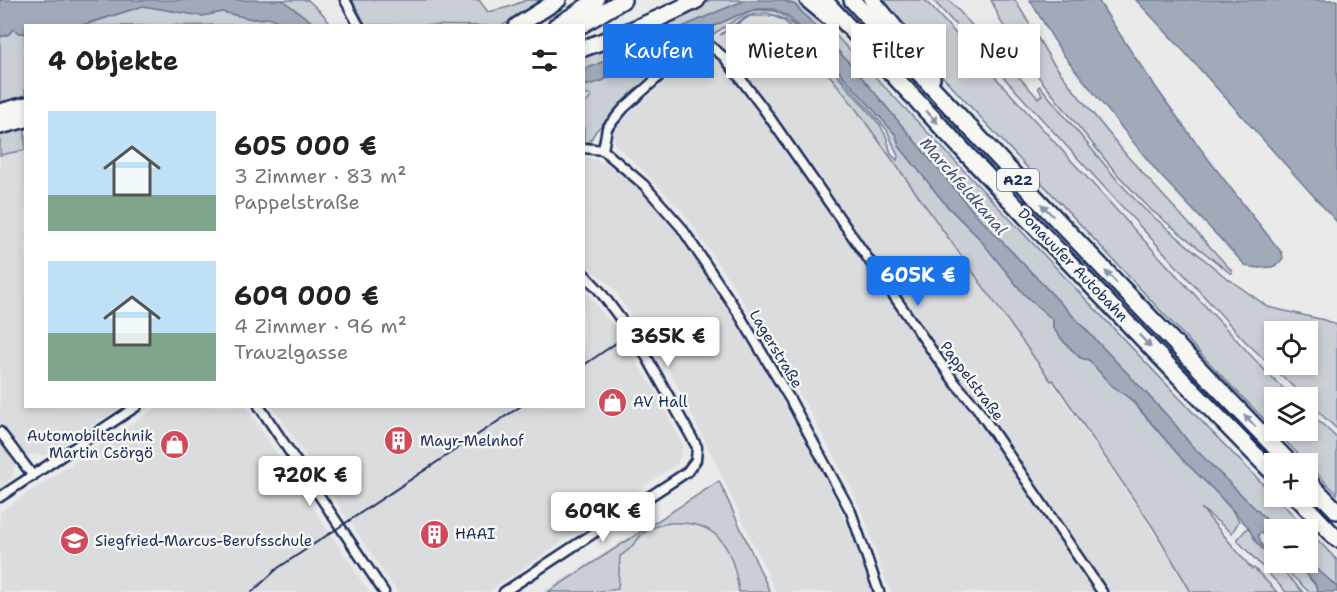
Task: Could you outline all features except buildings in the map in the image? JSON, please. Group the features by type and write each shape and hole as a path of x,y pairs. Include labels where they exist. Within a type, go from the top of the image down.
{"highway":[{"path":"520,24 558,0"},
{"path":"559,24 596,0"},
{"path":"583,24 623,0"},
{"path":"585,48 648,23 697,0"},
{"path":"808,0 851,36"},
{"name":"Donauufer Autobahn","path":"824,0 851,30"},
{"name":"Donauufer Autobahn","path":"852,0 949,106 1280,453"},
{"path":"872,0 919,57 949,106"},
{"name":"Donauufer Autobahn","path":"896,78 1264,464"},
{"path":"0,112 24,106"},
{"path":"0,126 24,120"},
{"path":"1318,491 1337,511"},
{"path":"1306,507 1337,539"}],"street":[{"path":"345,0 358,24"},
{"name":"Pappelstraße","path":"603,150 607,129 624,108 694,47 709,45 724,57 763,108 956,384 977,408 1102,592"},
{"path":"585,148 603,150"},
{"name":"Lagerstraße","path":"603,150 644,184 681,227 737,311 791,401 851,512 879,592"},
{"path":"504,592 687,472 696,459 697,447 640,345 585,275"},
{"path":"0,497 134,408"},
{"path":"260,408 384,592"},
{"path":"0,432 33,476"}],"shaded area":[{"path":"282,0 308,0 330,24 315,24"},
{"path":"352,0 479,0 488,12 526,0 545,0 505,24 365,24"},
{"path":"710,0 746,0 689,24 660,24"},
{"path":"782,0 801,0 825,24 813,24 795,5"},
{"path":"879,0 925,0 958,36 958,78 996,78 1264,369 1264,375 1269,375 1282,387 1264,387 1264,419 944,78 946,78 946,24 898,24"},
{"path":"933,0 949,0 971,24 958,24 958,27"},
{"path":"991,0 1015,0 1029,24 1002,24"},
{"path":"143,6 202,16 222,12 253,19 271,18 284,24 88,24"},
{"path":"756,9 773,9 788,15 796,24 774,11 755,10 726,24 714,34 714,26"},
{"path":"755,14 772,14 791,24 773,16 750,16 735,24 746,17"},
{"path":"750,16 773,16 787,24 736,24"},
{"path":"13,29 24,33 24,98 0,104 0,37 9,34"},
{"path":"726,31 726,78 832,78 1023,340 1130,496 1191,592 891,592 864,516 850,486 812,415 735,288 683,212 616,145 613,137 614,128 668,78 714,78 714,39"},
{"path":"839,39 851,51 851,65 839,52"},
{"path":"1040,42 1073,89 1128,157 1232,273 1151,210 1117,174 1040,79"},
{"path":"603,46 603,62 585,70 585,53"},
{"path":"839,71 896,135 899,146 947,206 979,238 1024,294 1053,320 1053,328 1064,342 1080,358 1089,360 1110,384 1130,399 1183,460 1232,510 1239,521 1232,533 1201,508 1252,569 1254,568 1277,592 1191,592 1154,529 1053,380 1051,381 832,78 839,78 880,125 887,138 891,154 897,160 898,156 887,130 839,75"},
{"path":"607,78 651,78 621,105 596,131 590,141 585,144 585,104 591,95 585,95 585,86"},
{"path":"862,78 876,78 1264,485 1264,507 1285,507 1297,519 1266,519 1190,444 1147,394 972,210"},
{"path":"1004,78 1020,78 1038,98 1042,95 1038,87 1040,86 1144,209 1223,275 1268,307 1337,325 1337,429 1318,411 1318,387 1293,387 1281,375 1318,375 1318,321 1264,321 1264,359"},
{"path":"24,125 24,150 0,155 0,132"},
{"path":"24,150 24,408 118,408 47,455 31,454 15,465 12,478 0,487 0,155"},
{"path":"585,157 613,167 635,186 650,200 698,260 732,312 825,478 851,533 872,592 776,592 703,436 659,352 613,288 585,264"},
{"path":"585,291 615,328 657,394 683,445 678,463 488,592 397,592 274,408 585,408"},
{"path":"156,408 247,408 369,592 0,592 0,512"},
{"path":"1318,420 1337,438 1337,494 1318,475 1318,453 1297,453 1285,441 1318,441"},
{"path":"719,481 739,592 542,592"},
{"path":"719,481 770,592 739,592 734,567 725,545 708,530 697,525 679,523 651,528 620,556 618,589 592,592 548,592"},
{"path":"1248,527 1264,550 1264,569 1237,540"},
{"path":"1318,540 1337,560 1337,587 1318,570"},
{"path":"1268,573 1285,573 1303,592 1286,592"},
{"path":"1289,573 1305,573 1318,592 1309,592"}],"water":[{"path":"0,0 282,0 315,24 284,24 271,18 253,19 222,12 202,16 143,6 85,24 24,24 24,33 13,29 9,34 0,37"},
{"path":"746,0 782,0 795,5 813,24 796,24 788,16 773,9 756,9 714,26 714,24 689,24"},
{"path":"1030,0 1098,0 1186,130 1282,253 1283,258 1280,263 1272,267 1259,268 1245,265 1159,174 1060,50"},
{"path":"1136,0 1337,0 1337,222 1179,46"},
{"path":"839,52 851,65 851,78 862,78 972,210 1147,394 1190,444 1266,519 1264,519 1264,536 1261,533 1258,535 1264,550 1248,527 1183,460 1132,400 1110,384 1089,360 1081,358 1064,342 1053,328 1053,320 1024,294 979,238 947,206 899,146 896,135 839,71"},
{"path":"603,62 603,78 607,78 585,86 585,70"},
{"path":"1318,570 1337,587 1337,592 1318,592 1315,584 1306,573 1318,573"}],"railway":[{"path":"585,364 619,341"},
{"path":"252,592 278,568 518,408"}],"place":[{"name":"AV Hall","path":"612,402"},
{"name":"Mayr-Melnhof","path":"399,441"},
{"name":"Automobiltechnik Martin Csörgö","path":"174,445"},
{"name":"HAAI","path":"434,534"},
{"name":"Siegfried-Marcus-Berufsschule","path":"74,541"}],"water label":[{"name":"Marchfeldkanal","path":"964,186"}]}
